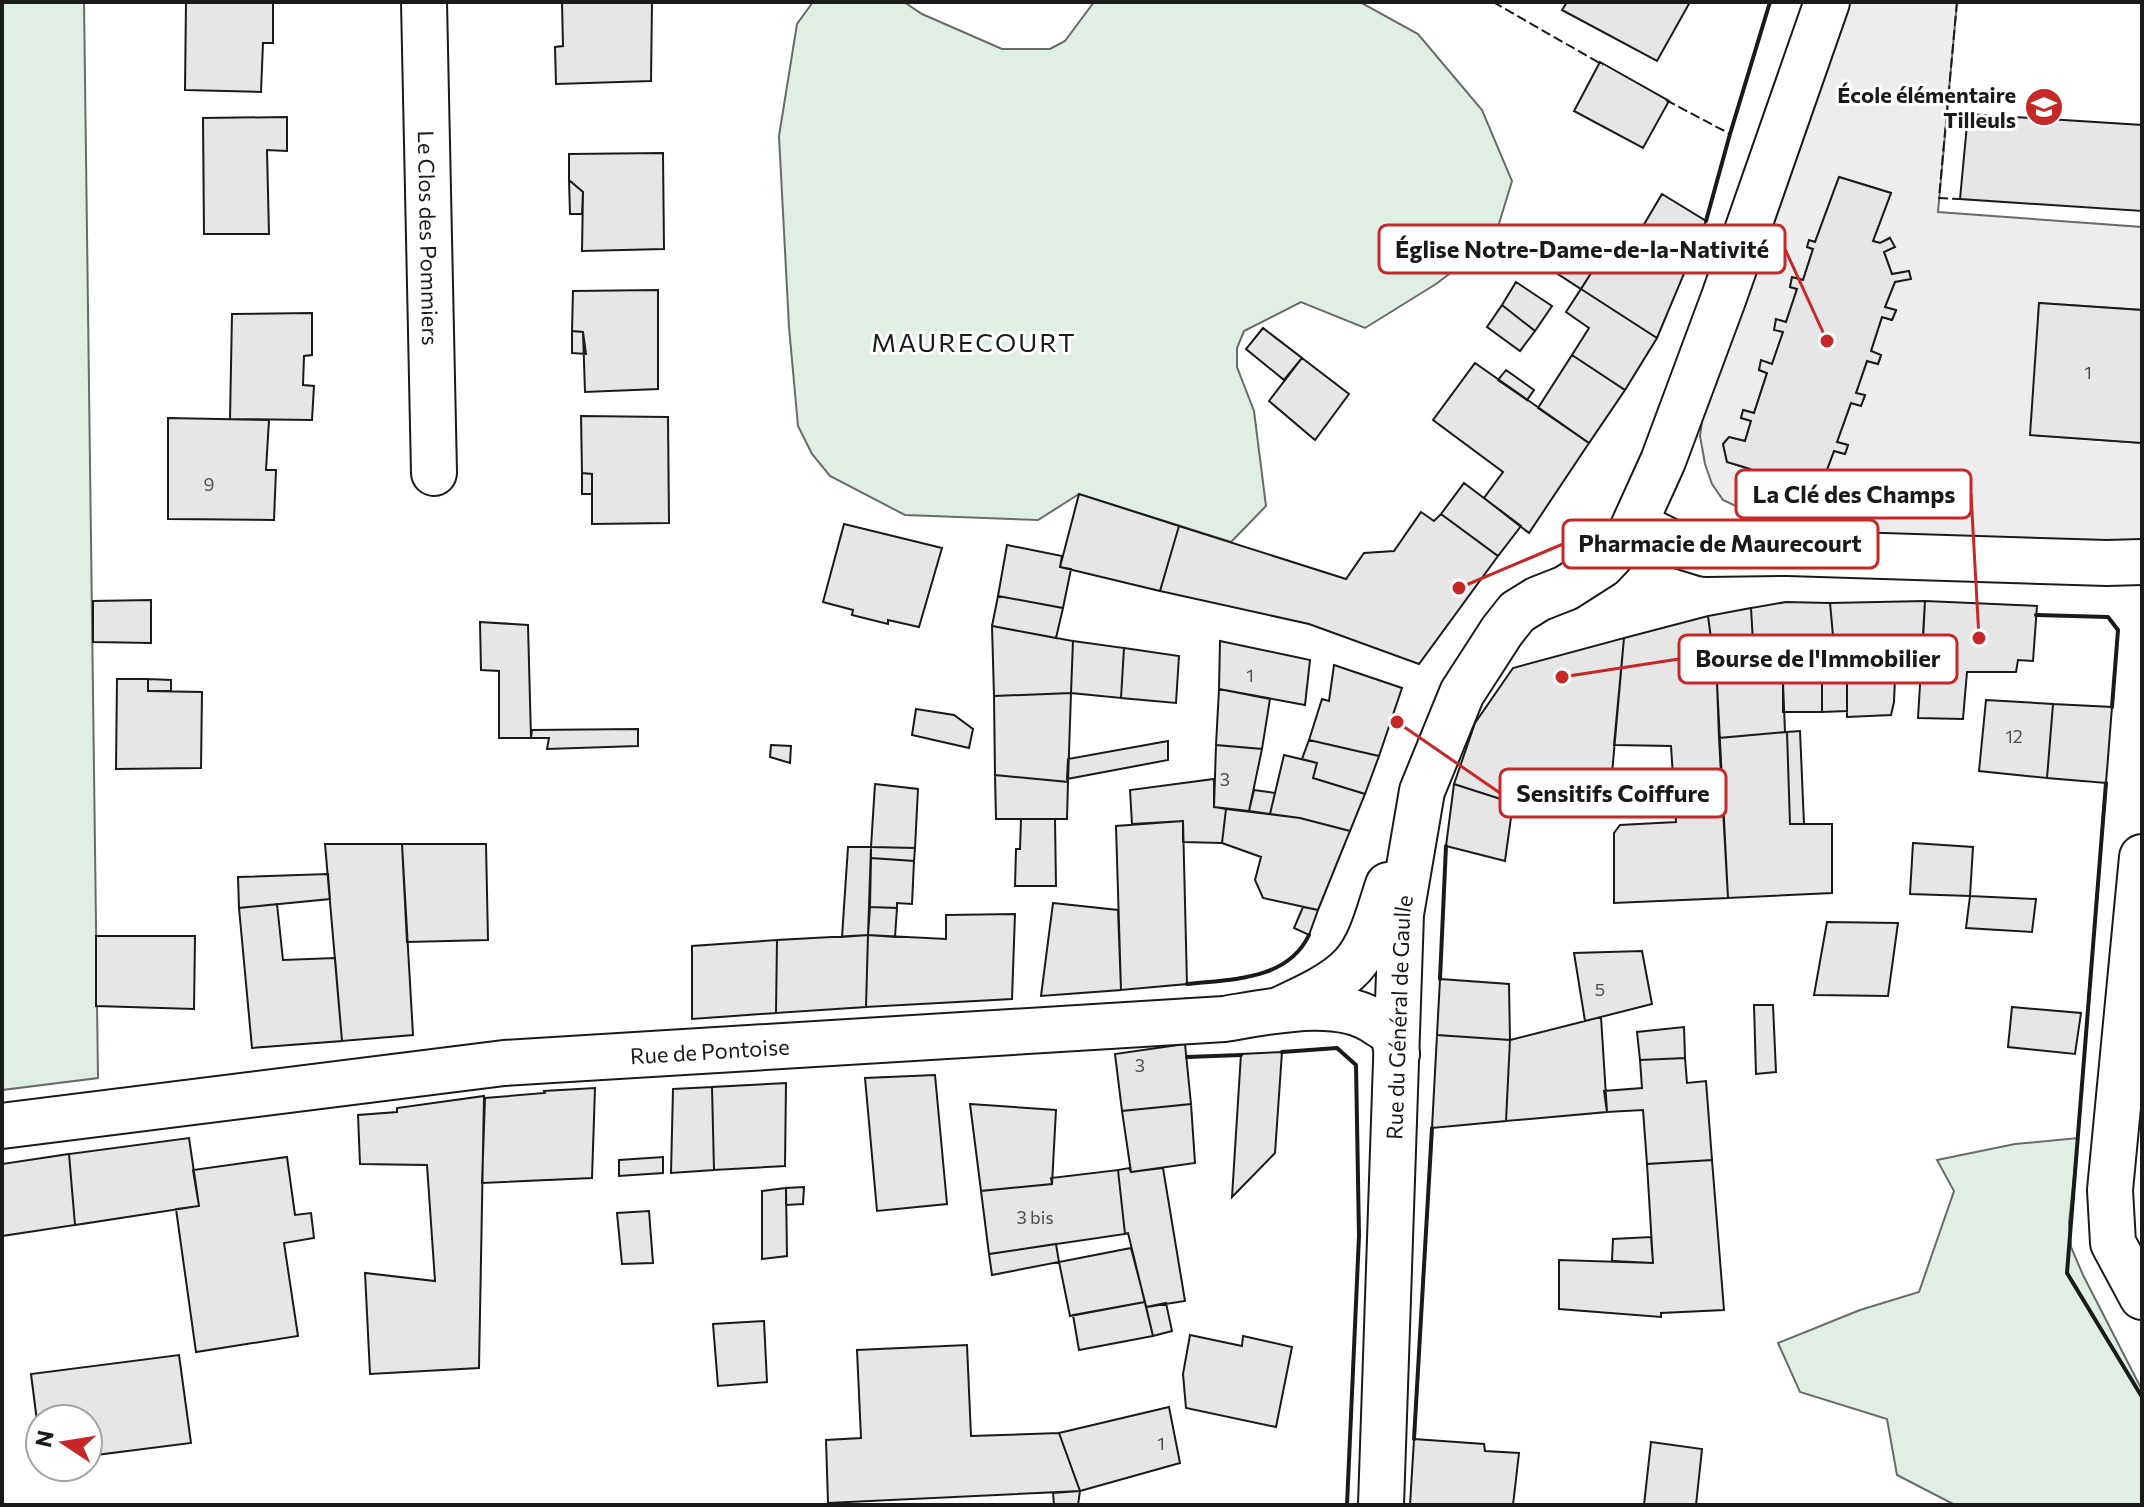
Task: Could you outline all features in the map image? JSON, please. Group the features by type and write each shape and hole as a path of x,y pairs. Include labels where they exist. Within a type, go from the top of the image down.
{"street":[{"name":"Le Clos des Pommiers","path":"424,2 434,473"},
{"name":"Rue du Général de Gaulle","path":"1381,1505 1397,978 1401,914 1422,791 1462,693 1517,612 1538,599 1566,588 1602,565 1629,536 1663,461 1724,297 1827,2"},
{"path":"1635,524 1677,545 1706,554 1788,553 2130,567"},
{"path":"1277,1011 1317,992 1352,966 1368,942 1422,791"},
{"path":"2142,857 2110,1190 2113,1243 2142,1297"},
{"name":"Rue de Pontoise","path":"2,1126 504,1063 1224,1019 1324,1008 1350,1011 1373,1019 1393,1036 1397,1054"}],"green space":[{"path":"2,2 84,2 98,1078 2,1090"},
{"path":"813,2 904,2 922,14 1002,49 1050,49 1065,41 1094,2 1360,2 1418,34 1482,110 1512,181 1494,240 1436,284 1365,328 1301,302 1244,331 1237,348 1237,367 1254,411 1266,506 1231,542 1079,494 1038,520 905,515 830,476 812,454 798,426 789,327 779,136 797,24"},
{"path":"2078,1138 2069,1223 2071,1247 2142,1390 2142,1505 1955,1505 1897,1475 1887,1419 1800,1392 1778,1343 1860,1310 1919,1292 1954,1191 1937,1160 2015,1144"}],"shaded area":[{"path":"1847,2 1957,2 1938,212 2142,227 2142,310 2039,303 2034,435 2142,443 2142,542 1879,535 1763,519 1723,500 1712,484 1700,436 1705,400","holes":["1839,177 1891,193 1873,241 1880,243 1889,238 1884,252 1892,274 1906,272 1895,282 1885,307 1896,311 1892,320 1882,317 1871,351 1881,355 1878,364 1867,361 1856,393 1865,396 1861,405 1851,403 1837,442 1848,445 1845,454 1834,451 1821,486 1831,490 1830,495 1804,488 1796,507 1744,488 1750,469 1727,462 1723,444 1729,437 1745,441 1751,421 1741,417 1744,410 1754,413 1767,373 1759,370 1761,361 1772,364 1783,332 1776,320 1786,322 1797,289 1790,287 1792,278 1803,280 1813,249 1808,247 1809,241 1815,242"]}],"building":[{"path":"186,2 273,2 273,43 263,43 261,92 185,90"},
{"path":"562,2 652,2 651,81 556,84 555,47 563,46"},
{"path":"1567,2 1690,2 1657,61 1562,10"},
{"path":"1600,62 1669,101 1643,148 1574,111"},
{"path":"1968,114 2142,125 2142,211 1960,199"},
{"path":"287,117 287,151 267,150 269,234 204,234 203,118"},
{"path":"663,153 664,249 582,251 583,192 569,180 569,154"},
{"path":"1839,177 1891,193 1873,241 1880,243 1890,238 1895,247 1884,252 1892,274 1909,271 1911,279 1895,282 1885,307 1896,310 1892,320 1882,317 1871,351 1881,355 1878,364 1867,361 1856,393 1865,395 1861,406 1851,403 1837,442 1848,445 1845,454 1834,451 1821,486 1832,490 1829,496 1804,488 1796,507 1744,488 1750,469 1727,462 1723,444 1729,437 1745,441 1751,421 1741,418 1743,410 1754,413 1767,373 1759,370 1761,360 1772,364 1783,332 1774,330 1776,319 1786,322 1797,289 1790,287 1792,277 1803,280 1813,249 1807,247 1809,240 1815,242"},
{"path":"569,180 583,192 582,214 570,214"},
{"path":"1662,194 1706,221 1657,338 1581,289 1615,235 1633,243"},
{"path":"1535,242 1546,247 1548,242 1593,270 1581,289 1527,254"},
{"path":"1516,282 1552,306 1535,331 1502,305"},
{"path":"1581,289 1657,338 1625,390 1572,355 1589,328 1566,312"},
{"path":"658,290 658,389 585,392 583,332 572,331 573,291"},
{"path":"2039,303 2142,310 2142,443 2030,435"},
{"path":"1502,305 1535,331 1520,351 1487,327"},
{"path":"312,313 312,355 304,356 303,385 314,386 312,420 230,419 232,314"},
{"path":"1263,328 1302,358 1284,380 1246,349"},
{"path":"572,331 583,332 586,354 572,353"},
{"path":"1572,355 1625,390 1589,443 1538,408"},
{"path":"1302,358 1349,394 1315,440 1269,401"},
{"path":"1475,363 1589,443 1529,533 1484,498 1503,472 1433,420"},
{"path":"1506,370 1534,390 1527,400 1498,380"},
{"path":"581,416 668,417 669,523 592,524 592,474 582,473"},
{"path":"168,418 269,420 266,470 276,470 274,520 168,519"},
{"path":"582,473 592,474 592,494 582,494"},
{"path":"1464,483 1521,526 1498,556 1441,514"},
{"path":"1079,494 1179,526 1160,591 1060,567"},
{"path":"1421,512 1434,521 1441,514 1498,556 1419,664 1309,624 1160,591 1179,526 1346,579 1364,553 1394,551"},
{"path":"844,524 942,548 919,627 888,620 888,624 852,615 853,610 823,602"},
{"path":"1007,545 1062,556 1060,567 1071,569 1063,608 998,596"},
{"path":"998,596 1063,608 1056,638 992,626"},
{"path":"151,600 151,643 93,642 93,601"},
{"path":"1925,601 2037,606 2033,661 2018,660 2016,672 1967,672 1963,719 1918,718"},
{"path":"1925,601 1921,679 1837,679 1830,603"},
{"path":"1786,602 1830,603 1837,679 1822,680 1822,712 1783,712 1783,683 1776,683 1775,659 1754,659 1751,608"},
{"path":"1751,608 1754,659 1775,659 1776,683 1783,683 1785,732 1719,738 1717,683 1708,616"},
{"path":"1708,616 1717,683 1728,898 1614,903 1614,833 1620,825 1676,822 1671,746 1614,745 1624,638"},
{"path":"480,622 528,625 531,738 499,738 499,671 481,670"},
{"path":"992,626 1073,641 1071,693 994,696"},
{"path":"1624,638 1609,808 1563,811 1513,803 1454,784 1475,723 1513,668"},
{"path":"1073,641 1124,648 1121,698 1071,693"},
{"path":"1220,641 1310,660 1305,705 1219,689"},
{"path":"1124,648 1179,656 1176,703 1121,698"},
{"path":"1334,665 1402,688 1379,756 1309,740 1322,699 1329,701"},
{"path":"1895,678 1891,715 1847,717 1847,679"},
{"path":"117,679 148,679 148,691 202,692 201,768 116,769"},
{"path":"148,679 171,680 171,691 148,691"},
{"path":"1847,679 1847,711 1822,712 1822,680"},
{"path":"1219,689 1270,699 1262,749 1216,745"},
{"path":"1071,693 1068,782 995,775 994,696"},
{"path":"1986,700 2053,704 2047,778 1979,771"},
{"path":"2053,704 2112,707 2106,783 2047,778"},
{"path":"916,709 954,715 973,729 969,748 912,735"},
{"path":"638,729 638,746 547,749 549,738 531,738 532,730"},
{"path":"1800,731 1804,824 1790,824 1787,732"},
{"path":"1787,732 1790,824 1832,824 1832,893 1728,898 1719,738"},
{"path":"1309,740 1379,756 1365,794 1313,778 1317,763 1302,759"},
{"path":"1168,741 1168,760 1067,779 1068,759"},
{"path":"771,745 791,746 790,763 770,757"},
{"path":"1216,745 1262,749 1249,811 1214,807"},
{"path":"1284,755 1317,763 1313,778 1365,794 1350,831 1270,814"},
{"path":"995,775 1068,782 1067,819 996,819"},
{"path":"1214,779 1214,807 1226,809 1222,843 1183,842 1183,821 1132,824 1130,790"},
{"path":"875,784 918,789 915,848 871,847"},
{"path":"1454,784 1513,803 1505,861 1446,846"},
{"path":"1254,790 1275,793 1270,814 1249,811"},
{"path":"1226,809 1300,818 1350,831 1318,910 1263,898 1255,880 1261,857 1222,843"},
{"path":"1021,819 1055,819 1056,886 1015,886"},
{"path":"1183,821 1187,984 1121,990 1116,826"},
{"path":"1913,843 1973,847 1970,896 1910,894"},
{"path":"325,844 402,844 413,1035 342,1041"},
{"path":"402,844 486,844 488,940 407,942"},
{"path":"848,847 871,847 868,935 842,937"},
{"path":"871,847 915,848 914,861 871,858"},
{"path":"871,858 914,861 912,904 897,903 897,908 870,907"},
{"path":"328,874 330,899 239,908 238,877"},
{"path":"1970,896 2036,899 2032,932 1966,928"},
{"path":"1053,903 1118,910 1121,990 1041,996"},
{"path":"277,904 283,960 335,958 342,1041 252,1048 239,908"},
{"path":"870,907 897,908 895,937 868,935"},
{"path":"1303,907 1318,910 1309,935 1294,928"},
{"path":"1015,914 1012,999 866,1007 868,935 946,939 946,915"},
{"path":"1827,922 1898,923 1888,996 1814,995"},
{"path":"868,935 866,1007 776,1013 777,940"},
{"path":"96,936 195,936 194,1009 96,1006"},
{"path":"777,940 776,1013 692,1019 692,946"},
{"path":"1642,951 1652,1004 1585,1021 1574,953"},
{"path":"1440,979 1509,984 1510,1040 1437,1035"},
{"path":"1754,1005 1773,1005 1776,1072 1756,1074"},
{"path":"2012,1007 2081,1013 2075,1054 2008,1047"},
{"path":"1601,1017 1607,1112 1506,1121 1510,1040"},
{"path":"1684,1027 1685,1058 1640,1060 1637,1032"},
{"path":"1437,1035 1510,1040 1506,1121 1432,1128"},
{"path":"1185,1044 1191,1104 1122,1111 1115,1054"},
{"path":"1282,1052 1275,1153 1232,1197 1241,1054"},
{"path":"1685,1058 1687,1083 1706,1081 1712,1160 1647,1164 1643,1110 1607,1112 1604,1091 1642,1088 1640,1060"},
{"path":"935,1075 947,1204 877,1211 865,1078"},
{"path":"786,1083 785,1166 714,1170 712,1087"},
{"path":"712,1087 714,1170 671,1173 673,1089"},
{"path":"595,1088 592,1178 482,1183 485,1098"},
{"path":"484,1096 479,1368 370,1374 365,1273 435,1281 427,1165 360,1164 358,1115 397,1112 397,1108"},
{"path":"970,1104 1056,1110 1052,1184 981,1191"},
{"path":"1191,1104 1195,1163 1131,1172 1122,1111"},
{"path":"189,1138 199,1206 75,1225 69,1154"},
{"path":"69,1154 75,1225 2,1236 2,1164"},
{"path":"287,1157 295,1215 311,1213 314,1238 284,1243 298,1336 196,1352 176,1209 199,1206 193,1170"},
{"path":"663,1157 663,1173 619,1176 619,1160"},
{"path":"1712,1160 1724,1310 1661,1313 1661,1317 1559,1309 1559,1260 1653,1263 1647,1164"},
{"path":"1129,1168 1131,1172 1163,1168 1185,1301 1146,1307 1128,1233 1125,1234 1118,1170"},
{"path":"1118,1170 1125,1234 989,1254 981,1191 1052,1184 1051,1178"},
{"path":"804,1187 803,1204 786,1205 786,1188"},
{"path":"786,1188 787,1256 762,1259 762,1191"},
{"path":"649,1211 653,1263 622,1264 617,1213"},
{"path":"1651,1237 1653,1263 1612,1261 1613,1239"},
{"path":"1056,1244 1059,1262 992,1275 989,1254"},
{"path":"1131,1248 1145,1302 1070,1316 1059,1262"},
{"path":"1145,1302 1153,1336 1079,1350 1073,1315"},
{"path":"1166,1303 1172,1331 1153,1336 1146,1307"},
{"path":"764,1321 767,1382 718,1386 713,1324"},
{"path":"1190,1335 1242,1346 1243,1336 1292,1347 1276,1427 1186,1408 1183,1374"},
{"path":"967,1345 971,1436 1059,1433 1080,1491 828,1503 826,1440 861,1438 857,1350"},
{"path":"179,1355 191,1443 104,1454 104,1403 35,1403 31,1374"},
{"path":"1169,1407 1180,1463 1080,1491 1059,1433"},
{"path":"1414,1439 1484,1444 1485,1451 1519,1453 1513,1505 1410,1505"},
{"path":"1651,1442 1702,1449 1696,1505 1644,1505"},
{"path":"1080,1491 1078,1505 1054,1505 1053,1493"}],"fence":[{"path":"1493,2 1603,65"},
{"path":"1957,2 1939,198 1960,199"},
{"path":"1666,100 1730,134"}],"wall":[{"path":"1706,221 1770,2"},
{"path":"2036,615 2108,617 2118,630 2112,707"},
{"path":"2106,783 2067,1273 2142,1397"},
{"path":"1440,979 1446,846"},
{"path":"1187,984 1239,978 1272,969 1299,950 1309,935"},
{"path":"1282,1052 1337,1048 1356,1065 1359,1236 1347,1505"},
{"path":"1187,1057 1241,1055"},
{"path":"1414,1439 1432,1128"}],"place":[{"name":"École élémentaire Tilleuls","path":"2044,107"},
{"name":"Église Notre-Dame-de-la-Nativité","path":"1827,341"},
{"name":"Pharmacie de Maurecourt","path":"1459,588"},
{"name":"La Clé des Champs","path":"1979,638"},
{"name":"Bourse de l'Immobilier","path":"1562,677"},
{"name":"Sensitifs Coiffure","path":"1397,722"}],"district":[{"name":"MAURECOURT","path":"974,341"}]}
